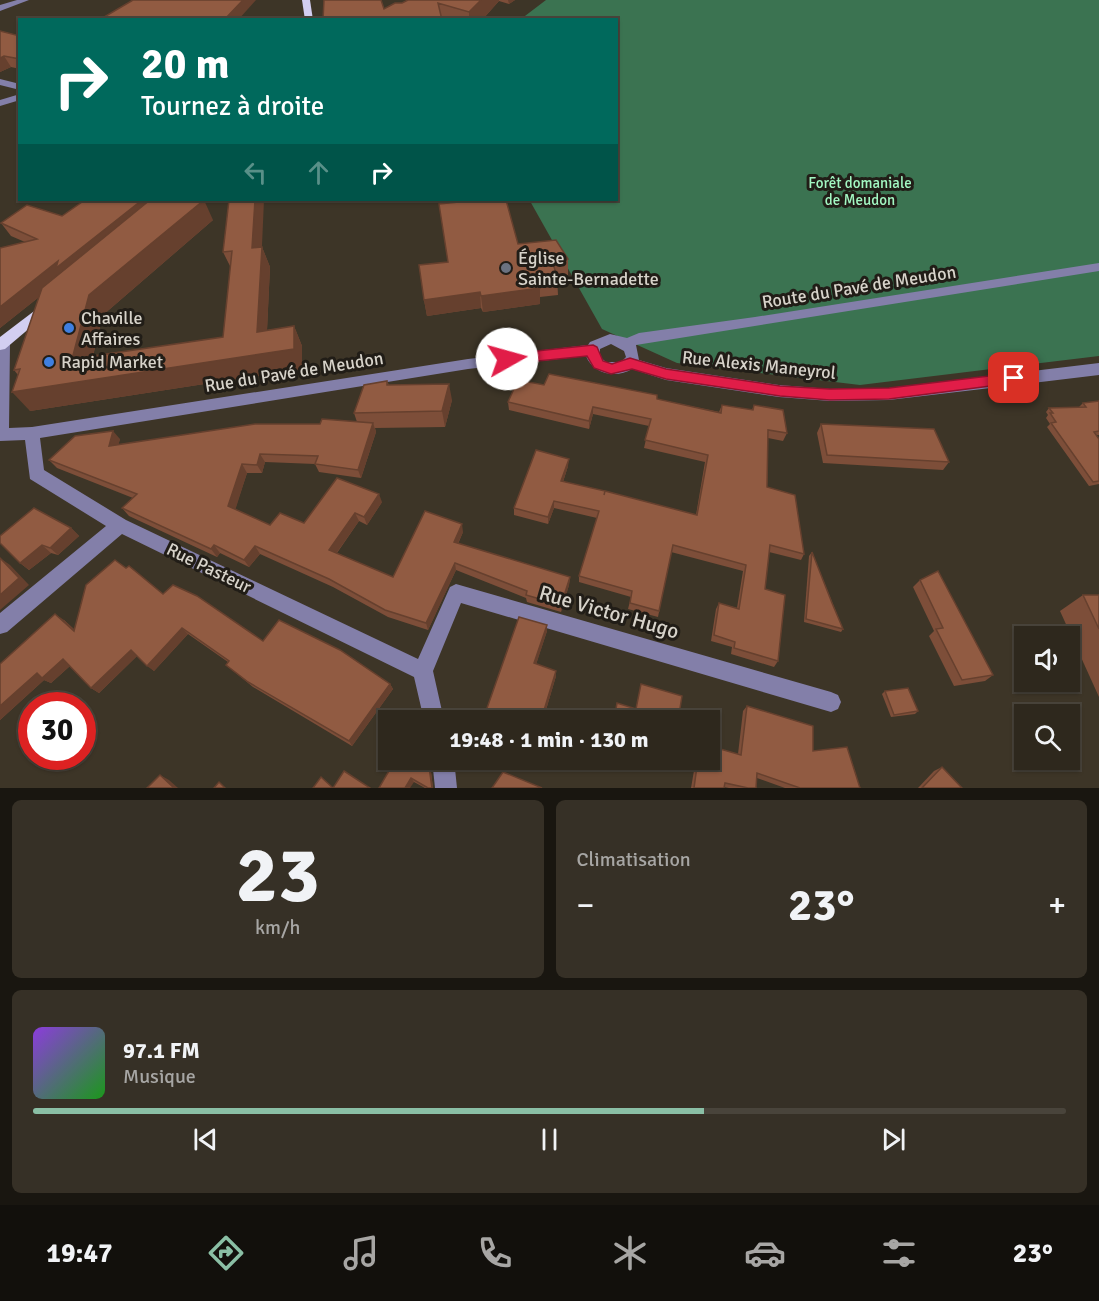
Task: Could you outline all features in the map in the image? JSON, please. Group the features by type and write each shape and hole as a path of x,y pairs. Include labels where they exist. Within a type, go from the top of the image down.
{"main road":[{"path":"306,0 309,18"},
{"path":"1,344 57,297"}],"street":[{"path":"0,8 25,0"},
{"path":"0,82 18,86"},
{"path":"0,103 18,98"},
{"name":"Route du Pavé de Meudon","path":"626,344 639,338 755,322 1099,267"},
{"path":"615,339 626,344 633,353 630,363 618,369 604,368 594,360 593,350 604,340 615,339"},
{"name":"Rue du Pavé de Meudon","path":"1,344 1,435 32,433 468,364 593,350"},
{"name":"Rue Alexis Maneyrol","path":"630,363 666,374 780,391 830,395 889,393 1099,369"},
{"name":"Rue Pasteur","path":"32,433 36,474 120,525 423,671"},
{"path":"0,625 120,525"},
{"name":"Rue Victor Hugo","path":"423,671 456,593 831,702"},
{"path":"423,671 432,710"},
{"path":"444,770 446,788"}],"green space":[{"name":"Forêt domaniale de Meudon","path":"546,0 1099,0 1099,356 860,385 677,363 602,329 530,201 618,201 618,18 522,18"},
{"name":"Forêt domaniale de Meudon","path":"378,201 530,201 379,203"}],"building":[{"path":"133,0 243,0 226,18 102,18"},
{"path":"324,0 381,0 384,9 408,0 481,0 469,12 438,3 442,18 323,18"},
{"path":"0,31 18,36 18,59 4,56 0,58"},
{"path":"84,201 141,201 56,268 58,261 0,307 0,248 37,239 1,223 27,205 62,216"},
{"path":"149,201 203,201 89,295 72,359 223,337 232,251 223,252 229,201 255,201 252,248 262,247 257,332 294,326 294,349 12,392 20,369 14,370 42,288"},
{"name":"Église Sainte-Bernadette","path":"506,201 518,244 556,240 568,259 552,261 558,279 538,281 540,288 481,296 480,292 424,300 419,265 448,262 439,204"},
{"path":"549,374 657,395 657,399 721,413 722,405 753,410 754,405 783,410 787,433 768,430 767,487 795,495 804,554 770,545 765,589 785,595 778,661 734,648 735,642 714,635 719,603 739,609 746,565 673,545 659,611 630,603 632,591 579,576 599,511 554,501 548,517 514,508 536,450 569,459 561,481 697,515 708,455 645,440 651,419 593,407 589,421 508,402 518,380 544,385"},
{"path":"387,381 387,385 449,384 442,411 354,413 364,385"},
{"path":"1099,401 1099,431 1094,432 1099,439 1099,481 1093,482 1051,423 1056,422 1049,408 1086,407 1083,403"},
{"path":"322,419 373,423 358,470 315,464 318,456 260,454 257,465 242,464 228,506 270,525 280,513 304,523 337,478 379,494 364,517 355,513 329,550 393,577 425,511 462,524 454,542 570,577 561,605 526,595 527,591 455,563 426,623 385,610 329,579 255,546 244,560 214,545 211,549 122,508 137,494 49,460 75,436 113,431 109,446 255,424 320,424"},
{"path":"821,424 934,429 949,462 827,455"},
{"path":"34,508 71,528 50,548 42,545 20,563 0,543 0,536"},
{"path":"812,552 832,603 843,629 806,619"},
{"path":"0,558 19,578 0,595"},
{"path":"115,560 126,568 129,566 163,594 173,585 197,596 263,641 279,620 340,650 390,684 349,741 248,682 226,665 229,661 182,628 147,666 131,650 91,688 63,659 42,678 37,673 0,706 0,664 55,614 74,631 86,585"},
{"path":"938,571 993,675 962,680 936,629 943,628 920,580"},
{"path":"1083,595 1099,595 1099,629"},
{"path":"519,617 547,625 534,663 556,671 544,710 486,710"},
{"path":"641,684 682,696 680,710 616,710 617,703 636,709"},
{"path":"908,688 918,711 894,715 885,691"},
{"path":"747,706 813,726 813,751 847,747 860,788 800,788 757,773 756,788 725,783 724,788 694,788 696,770 720,770 720,749 741,755"},
{"path":"942,767 962,788 922,788"},
{"path":"390,770 429,770 432,788 411,778 405,788 379,788"},
{"path":"344,771 370,788 333,788"},
{"path":"503,772 542,788 492,788"},
{"path":"160,775 174,788 147,788"},
{"path":"321,777 333,788 313,788"},
{"path":"219,782 225,788 214,788"}],"place":[{"name":"Église Sainte-Bernadette","path":"506,268"},
{"name":"Chaville Affaires","path":"69,328"},
{"name":"Rapid Market","path":"49,362"}],"route":[{"path":"507,359 593,350 594,360 604,368 618,369 630,363 666,374 780,391 830,395 889,393 1014,378"}]}
